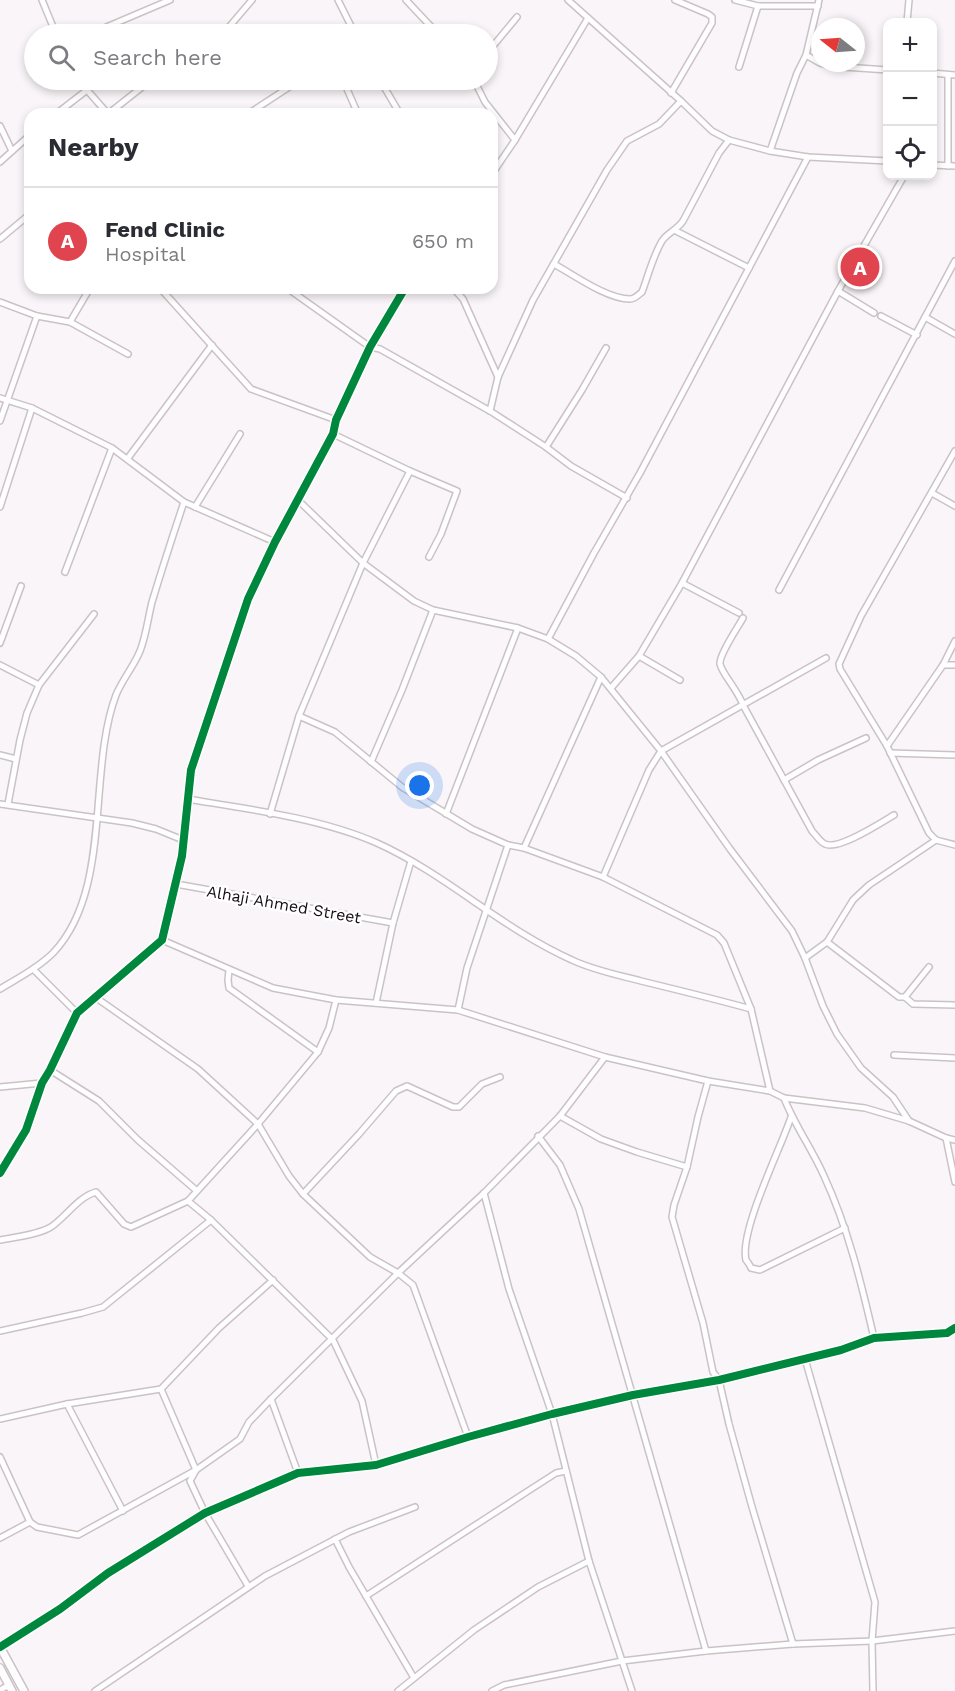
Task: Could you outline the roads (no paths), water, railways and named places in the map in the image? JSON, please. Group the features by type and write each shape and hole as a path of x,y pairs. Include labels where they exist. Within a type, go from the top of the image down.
{"street":[{"path":"42,0 52,24"},
{"path":"114,24 170,0"},
{"path":"232,24 252,0"},
{"path":"338,0 350,24"},
{"path":"405,0 428,24"},
{"path":"568,0 712,131 729,140 771,151 808,157 883,161"},
{"path":"671,93 712,23 712,17 708,14 675,0"},
{"path":"735,0 758,6 819,3 806,55 797,72 771,151"},
{"path":"907,18 909,0"},
{"path":"739,67 758,6"},
{"path":"498,40 517,17"},
{"path":"498,165 588,18"},
{"path":"806,55 811,58"},
{"path":"865,68 883,70"},
{"path":"937,73 952,75 948,166"},
{"path":"64,108 87,90 103,108"},
{"path":"116,108 138,90"},
{"path":"257,108 285,90"},
{"path":"347,90 355,108"},
{"path":"386,90 396,108"},
{"path":"479,90 490,108"},
{"path":"490,411 498,377 533,300 623,146 627,141 659,124 681,101"},
{"path":"498,118 515,140"},
{"path":"0,126 12,151"},
{"path":"0,162 24,140"},
{"path":"554,264 607,293 630,299 636,298 642,292 661,243 666,236 676,231 683,221 719,153 729,140"},
{"path":"548,639 594,553 627,498 808,157"},
{"path":"937,165 955,166"},
{"path":"611,688 639,656 682,583 838,291 902,180"},
{"path":"0,239 24,219"},
{"path":"676,231 749,268"},
{"path":"779,590 955,261"},
{"path":"838,291 874,313"},
{"path":"70,322 86,294"},
{"path":"165,294 250,389 336,420"},
{"path":"296,294 370,347 380,349 490,411 571,466 627,498"},
{"path":"0,1173 26,1130 42,1083 76,1013 162,940 176,884 191,770 248,599 275,542 333,434 336,420 370,347 401,294"},
{"path":"458,294 498,377"},
{"path":"0,302 37,316 70,322 128,354"},
{"path":"0,421 37,316"},
{"path":"881,316 917,335"},
{"path":"926,317 955,334"},
{"path":"128,458 212,345"},
{"path":"546,447 606,348"},
{"path":"0,398 32,408 112,448 184,502 275,542"},
{"path":"0,507 32,408"},
{"path":"195,507 240,434"},
{"path":"333,434 457,491 441,534 429,557"},
{"path":"65,572 112,448"},
{"path":"955,451 861,616 839,664 887,746 929,833 936,840 955,845"},
{"path":"270,814 299,716 363,563 410,471"},
{"path":"932,493 955,506"},
{"path":"298,500 363,563 414,601 433,610 518,628 548,639 576,656 601,677 661,751 730,849 792,931 806,958 819,997 837,1034 861,1068 893,1097 909,1121"},
{"path":"0,989 51,955 60,945 78,913 88,881 98,818 105,742 116,695 140,650 184,502"},
{"path":"682,583 741,615 720,663 812,831 825,844 831,846 894,815"},
{"path":"0,643 21,586"},
{"path":"371,762 433,610"},
{"path":"8,804 27,713 39,685 94,614"},
{"path":"446,814 518,628"},
{"path":"887,746 943,665 955,641"},
{"path":"639,656 680,680"},
{"path":"603,877 649,770 661,751 826,658"},
{"path":"0,665 39,685"},
{"path":"943,665 955,665"},
{"path":"524,848 601,677"},
{"path":"299,716 334,732 402,787 472,829 508,845 524,848 603,877 717,935 724,943 751,1009 770,1091"},
{"path":"784,780 818,760 866,738"},
{"path":"890,753 955,755"},
{"path":"0,755 16,759"},
{"path":"187,799 338,829 377,843 411,861 543,946 574,962 751,1009"},
{"path":"0,804 156,829 183,840"},
{"path":"806,958 826,942 853,900 869,885 936,840"},
{"path":"458,1010 467,968 508,845"},
{"path":"376,1003 393,923 411,861"},
{"name":"Alhaji Ahmed Street","path":"176,884 393,923"},
{"path":"162,940 273,988 336,1000 458,1010 605,1057 708,1081 770,1091 784,1098 865,1108 909,1121 955,1140"},
{"path":"826,942 897,997 905,997 913,1004 955,1005"},
{"path":"905,997 929,967"},
{"path":"33,969 76,1013"},
{"path":"229,970 229,988 318,1053"},
{"path":"95,997 198,1069 258,1124 289,1176 303,1194 370,1257 398,1273 412,1285 468,1437"},
{"path":"0,1240 44,1230 93,1192 98,1193 124,1224 131,1227 188,1201 318,1053 329,1028 336,1000"},
{"path":"894,1054 955,1058"},
{"path":"0,1457 30,1522 37,1527 78,1534 196,1470 240,1438 249,1422 271,1399 398,1273 484,1193 560,1116 605,1057"},
{"path":"50,1070 99,1101 138,1140 197,1191"},
{"path":"303,1194 396,1090 407,1086 453,1107 459,1107 482,1084 500,1077"},
{"path":"708,1081 672,1217 703,1323 713,1372 719,1380 738,1455 794,1644"},
{"path":"0,1087 42,1083"},
{"path":"784,1098 791,1117 823,1174 845,1228 874,1338"},
{"path":"560,1116 601,1139 687,1167"},
{"path":"791,1117 754,1213 746,1260 751,1268 760,1270 845,1228"},
{"path":"538,1136 560,1165 579,1209 706,1651"},
{"path":"946,1138 955,1182"},
{"path":"484,1193 509,1288 552,1414 589,1561 632,1691"},
{"path":"188,1201 333,1340 362,1401 376,1465"},
{"path":"0,1331 103,1307 210,1220"},
{"path":"0,1419 67,1404 161,1389 219,1328 273,1280"},
{"path":"24,1691 0,1647 60,1609 108,1573 205,1513 298,1473 376,1465 552,1414 633,1395 719,1380 841,1350 874,1338 947,1333 955,1328"},
{"path":"805,1359 875,1602 872,1641 873,1691"},
{"path":"161,1389 196,1470"},
{"path":"271,1399 298,1473"},
{"path":"67,1404 123,1510"},
{"path":"196,1470 190,1481 205,1513 248,1586"},
{"path":"366,1596 556,1473 566,1472"},
{"path":"95,1691 207,1614 230,1601 248,1586 335,1539 374,1521 415,1507"},
{"path":"0,1538 30,1522"},
{"path":"335,1539 414,1678"},
{"path":"398,1691 474,1630 538,1587 589,1561"},
{"path":"492,1691 504,1685 622,1661 706,1651 872,1641 955,1631"},
{"path":"0,1668 11,1688 0,1689"}],"place":[{"name":"Fend Clinic","path":"860,267"}]}
